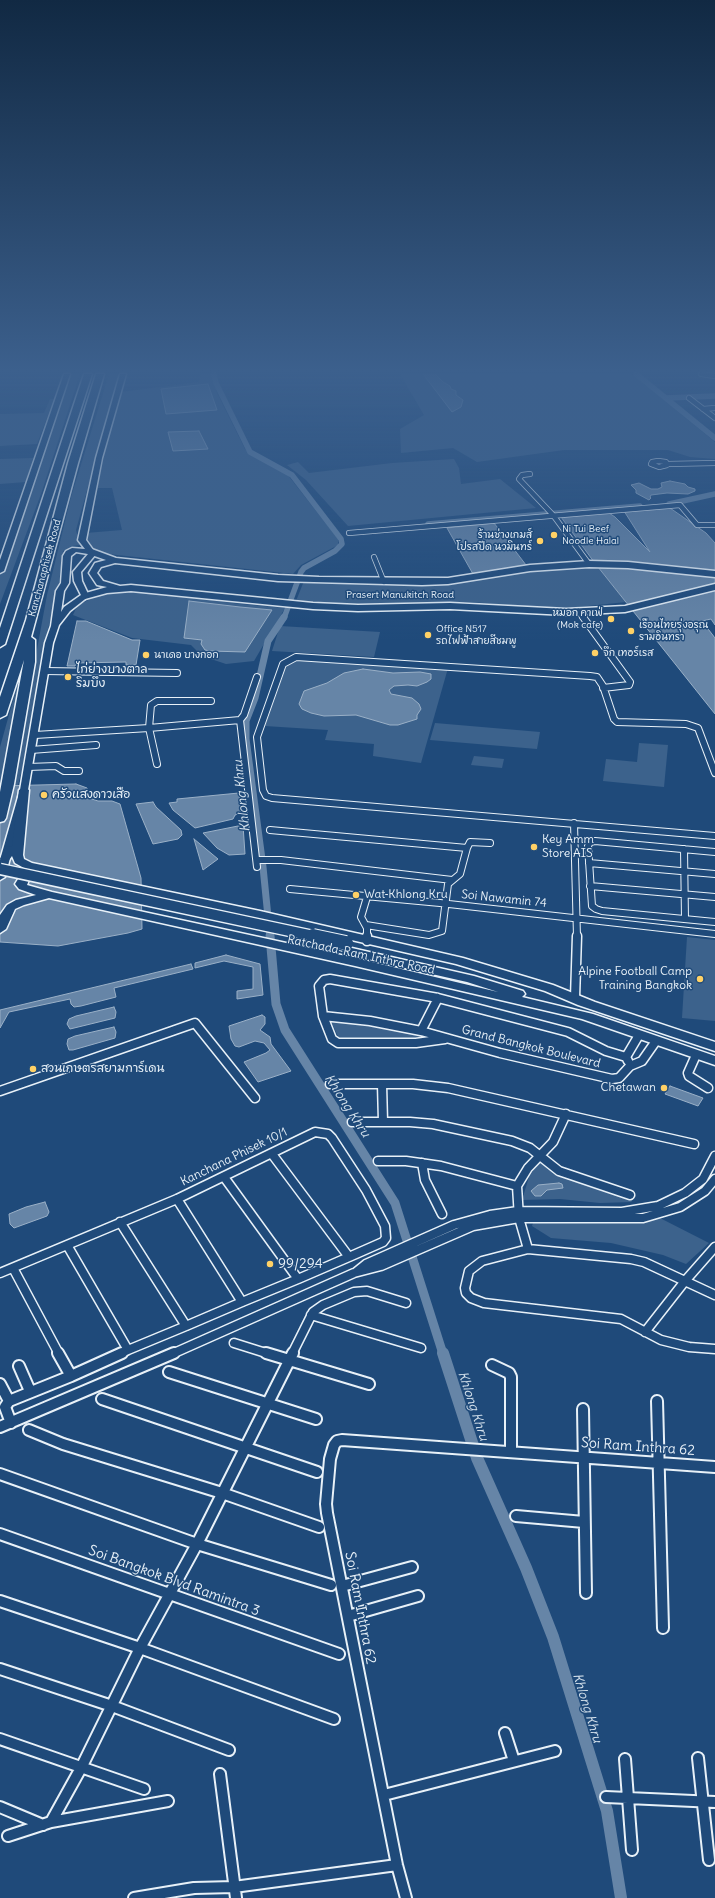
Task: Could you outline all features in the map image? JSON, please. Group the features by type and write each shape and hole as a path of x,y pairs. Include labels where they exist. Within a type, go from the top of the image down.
{"highway":[{"name":"Kanchanaphisek Road","path":"0,644 59,463"},
{"name":"Kanchanaphisek Road","path":"0,715 31,620 73,463"},
{"path":"0,818 8,784 29,662 31,620"},
{"path":"0,635 6,624"}],"main road":[{"path":"0,571 37,463"},
{"path":"81,598 77,572 92,554 82,540 98,463"},
{"path":"0,877 2,864 24,790 49,644 55,626 59,598 65,583 68,554 78,550 89,551"},
{"name":"Prasert Manukitch Road","path":"89,551 115,560 278,578 319,580 422,582 464,578 530,568 591,564 628,565 715,574"},
{"path":"115,560 96,566 94,569 94,577 97,581 104,585 125,588"},
{"name":"Prasert Manukitch Road","path":"81,598 107,590 125,588 313,606 382,608 450,606 566,612 625,608 653,603 715,587"},
{"path":"59,598 68,600 81,598"},
{"path":"55,626 67,609 81,598"},
{"path":"24,790 24,801 17,851 17,858 22,864 260,915 458,961 522,980 590,1004"},
{"path":"2,864 10,849 17,851"},
{"name":"Ratchada-Ram Inthra Road","path":"2,864 345,946 470,979 589,1017 715,1061"},
{"path":"51,871 32,874 24,878 21,884 26,889 49,895 399,972 589,1017"},
{"name":"Ratchada-Ram Inthra Road","path":"0,877 458,968 590,1004 715,1047"},
{"path":"0,929 2,917 14,905 49,895"},
{"path":"181,924 195,921 201,916 201,909 188,900"}],"street":[{"path":"668,464 715,463"},
{"path":"530,474 522,475 519,479 551,514 591,564"},
{"path":"350,533 551,514 680,505 697,525 715,525"},
{"path":"374,557 384,582"},
{"path":"578,611 630,682 629,685 603,688"},
{"path":"715,774 698,728 686,724 617,722 614,719 603,688 597,678 593,676 296,657 284,664 257,737 263,790 266,796 272,798 715,836"},
{"path":"45,671 177,673"},
{"path":"257,677 244,715 240,720 258,862 271,860 452,880"},
{"path":"156,764 149,728 151,705 156,701 211,701"},
{"path":"34,735 149,728 240,720"},
{"path":"31,750 96,745"},
{"path":"28,767 56,766 64,771 80,771"},
{"path":"574,823 578,919 575,998"},
{"path":"270,830 467,848"},
{"path":"715,852 595,841 590,842 588,846 592,906 602,911 715,922"},
{"path":"366,926 422,934 436,934 442,931 444,925 448,884 460,874 468,844 470,842 490,843"},
{"path":"684,849 685,919"},
{"path":"588,863 715,874"},
{"path":"590,886 715,897"},
{"name":"Soi Nawamin 74","path":"290,889 445,904 715,934"},
{"path":"367,896 361,917 366,926 367,941"},
{"path":"445,1038 416,1043 338,1043 332,1039 323,1016 319,986 324,980 330,979 438,998 568,1032 606,1051 626,1057 630,1066"},
{"path":"421,1031 438,998"},
{"name":"Grand Bangkok Boulevard","path":"323,1016 370,1021 421,1031 612,1079 619,1078 630,1066 642,1061 656,1041"},
{"path":"0,1091 191,1023 195,1023 255,1098"},
{"path":"626,1057 639,1035"},
{"path":"696,1055 688,1073 689,1076 708,1088"},
{"path":"330,1084 418,1085 448,1088 694,1144"},
{"path":"382,1084 383,1122"},
{"path":"528,1249 518,1215 517,1186 528,1168 553,1142 566,1114"},
{"path":"352,1122 433,1124 522,1144 559,1171 569,1176 630,1195"},
{"name":"Kanchana Phisek 10/1","path":"0,1273 176,1199 272,1154 314,1132 322,1132 328,1134 332,1138 366,1190 383,1220 387,1233 383,1242 128,1350 71,1376 30,1391 9,1401"},
{"path":"272,1154 349,1257"},
{"path":"0,1427 85,1392 354,1273 370,1270 395,1255 418,1245 473,1226 518,1215 622,1212 641,1210 671,1200 685,1193 703,1179 715,1156"},
{"path":"378,1162 422,1163 442,1166 517,1186"},
{"path":"422,1163 425,1180 442,1214"},
{"path":"224,1177 298,1279"},
{"path":"703,1179 714,1182"},
{"path":"518,1215 610,1219 643,1218 680,1207 693,1199 714,1182"},
{"path":"176,1199 242,1302"},
{"path":"120,1222 186,1326"},
{"path":"68,1245 128,1350"},
{"path":"645,1332 685,1281 715,1247"},
{"path":"715,1295 655,1267 631,1259 528,1249 490,1258 474,1266 469,1271 466,1280 466,1293 471,1298 484,1303 621,1319 645,1332 676,1344 715,1350"},
{"path":"13,1268 71,1376"},
{"path":"47,1823 81,1768 140,1648 197,1544 312,1315 323,1305 354,1292 367,1292 406,1303"},
{"path":"312,1315 421,1348"},
{"path":"234,1343 369,1384"},
{"path":"492,1365 508,1373 511,1377 512,1450"},
{"path":"19,1366 30,1391"},
{"path":"169,1372 316,1418"},
{"path":"0,1384 9,1401 5,1407 11,1423"},
{"path":"102,1399 316,1472"},
{"path":"657,1401 660,1462 662,1628"},
{"path":"583,1409 586,1593"},
{"path":"30,1430 64,1444 222,1493 319,1527"},
{"name":"Soi Ram Inthra 62","path":"406,1898 397,1865 348,1616 337,1585 326,1504 330,1459 334,1445 338,1441 342,1440 484,1448 715,1467"},
{"path":"0,1474 197,1544 337,1585 412,1567"},
{"path":"516,1516 584,1522"},
{"name":"Soi Bangkok Blvd Ramintra 3","path":"0,1534 339,1654"},
{"path":"348,1616 418,1596"},
{"path":"0,1601 140,1648 334,1718"},
{"path":"0,1669 112,1706 229,1750"},
{"path":"505,1733 514,1761"},
{"path":"0,1739 144,1790"},
{"path":"384,1795 555,1751"},
{"path":"698,1758 709,1802 709,1860"},
{"path":"625,1759 632,1850"},
{"path":"220,1774 235,1892"},
{"path":"606,1797 709,1802"},
{"path":"8,1836 47,1823 168,1801"},
{"path":"0,1807 47,1823"},
{"path":"134,1898 194,1888 235,1892 397,1865"}],"shaded area":[{"path":"0,463 32,463 26,482 0,484"},
{"path":"39,463 51,463 0,604 0,576"},
{"path":"82,463 95,463 76,530 80,545 72,546 63,551 59,583 55,593 52,615 44,643 22,770 18,785 12,785 47,595 71,497"},
{"path":"103,463 268,463 287,474 338,539 338,545 301,565 293,574 108,554 93,549 86,541 86,533 122,530 112,488 97,488"},
{"path":"299,463 309,473 392,463 456,463 459,468 461,484 500,479 536,508 348,526 306,480 287,465"},
{"path":"670,481 685,484 688,487 695,489 695,491 688,494 667,493 651,495 649,500 636,493 636,490 631,485 639,483 651,489 658,489 662,487 661,483"},
{"path":"670,508 706,533 715,543 715,625 711,619 702,621 715,638 715,714 594,562 561,517 609,513 615,517 650,552 624,511"},
{"path":"494,523 526,565 473,574 447,528"},
{"path":"594,562 626,602 578,607 548,608 471,602 341,604 296,601 304,581 415,584"},
{"path":"132,590 285,608 254,661 226,664 202,656 191,645 132,638 73,615 77,606 92,598 110,592"},
{"path":"189,601 272,610 245,652 210,651 205,650 201,644 202,640 184,638"},
{"path":"77,621 86,621 132,640 140,640 136,665 126,665 126,662 76,663 75,666 67,666"},
{"path":"280,626 380,632 374,657 272,651"},
{"path":"299,660 448,668 421,763 373,756 374,744 325,740 328,730 265,726 286,667 289,663"},
{"path":"363,669 393,673 420,672 431,674 431,679 417,686 394,686 389,690 391,694 412,698 419,704 421,709 417,715 417,719 398,725 390,725 356,715 324,716 311,713 302,709 299,704 304,691 327,683 344,673"},
{"path":"19,679 21,679 13,729 0,788 0,747"},
{"path":"435,723 540,732 537,749 430,740"},
{"path":"639,743 668,745 664,787 603,781 606,759 637,762"},
{"path":"474,756 504,759 502,768 471,765"},
{"path":"76,784 87,788 88,796 92,799 98,801 112,801 120,804 141,878 142,929 58,946 0,942 0,786"},
{"path":"239,793 241,813 235,815 233,819 195,828 173,810 169,803 177,802 177,799"},
{"path":"153,802 156,807 181,830 182,835 178,839 153,844 136,804"},
{"path":"243,825 245,854 229,855 217,848 203,833"},
{"path":"194,839 218,859 203,870"},
{"name":"Alpine Football Camp Training Bangkok","path":"687,937 715,940 715,1021 682,1018"},
{"path":"226,955 260,964 263,995 237,999 237,991 253,989 253,967 224,961 195,968 195,963"},
{"path":"191,964 193,969 114,988 116,997 74,1007 71,1004 70,999 9,1012 0,1028 0,1010"},
{"path":"114,1007 116,1012 115,1018 70,1029 67,1024 69,1019 76,1016"},
{"path":"262,1015 265,1017 265,1024 260,1030 270,1037 271,1044 291,1071 258,1082 244,1062 270,1050 264,1043 255,1041 239,1047 235,1046 231,1039 229,1026"},
{"path":"330,1019 380,1026 424,1035 432,1039 340,1041"},
{"path":"114,1027 116,1032 115,1038 69,1050 67,1044 68,1039"},
{"path":"670,1086 703,1098 698,1106 665,1094"},
{"path":"541,1159 627,1197 632,1202 600,1203 560,1199 522,1200 529,1177"},
{"path":"562,1184 563,1188 547,1190 541,1196 535,1196 531,1191 538,1185"},
{"path":"45,1202 49,1212 47,1216 14,1228 10,1224 9,1214 26,1207"},
{"path":"656,1216 709,1243 686,1264 663,1255 611,1243 551,1238 532,1226 534,1220"}],"waterway":[{"name":"Khlong Khru","path":"269,463 292,475 341,539 342,544 335,551 304,568 301,572 284,618"},
{"path":"669,504 715,494"},
{"path":"428,524 640,506"},
{"name":"Khlong Khru","path":"270,937 263,867 246,739 246,721 255,698 268,641 284,617"},
{"name":"Khlong Khru","path":"270,936 276,1004 285,1030 395,1203 443,1354"},
{"name":"Khlong Khru","path":"443,1353 477,1458 526,1568 553,1637 607,1811 621,1898"}],"place":[{"name":"Ni Tui Beef Noodle Halal","path":"554,535"},
{"name":"ร้านช่างเกมส์ โปรสปีด นวมินทร์","path":"540,541"},
{"name":"หมอก คาเฟ่ (Mok cafe)","path":"611,619"},
{"name":"เรือนไทยรุ่งอรุณ รามอินทรา","path":"631,631"},
{"name":"Office N517 รถไฟฟ้าสายสีชมพู","path":"428,635"},
{"name":"จึก เทอร์เรส","path":"595,653"},
{"name":"นาเดอ บางกอก","path":"146,655"},
{"name":"ไก่ย่างบางตาล ริมบึง","path":"68,677"},
{"name":"ครัวแสงดาวเสือ","path":"44,795"},
{"name":"Key Amm Store AIS","path":"534,847"},
{"name":"Wat Khlong Kru","path":"356,895"},
{"name":"Alpine Football Camp Training Bangkok","path":"700,979"},
{"name":"สวนเกษตรสยามการ์เดน","path":"33,1069"},
{"name":"Chetawan","path":"664,1088"},
{"name":"99/294","path":"270,1264"}]}
